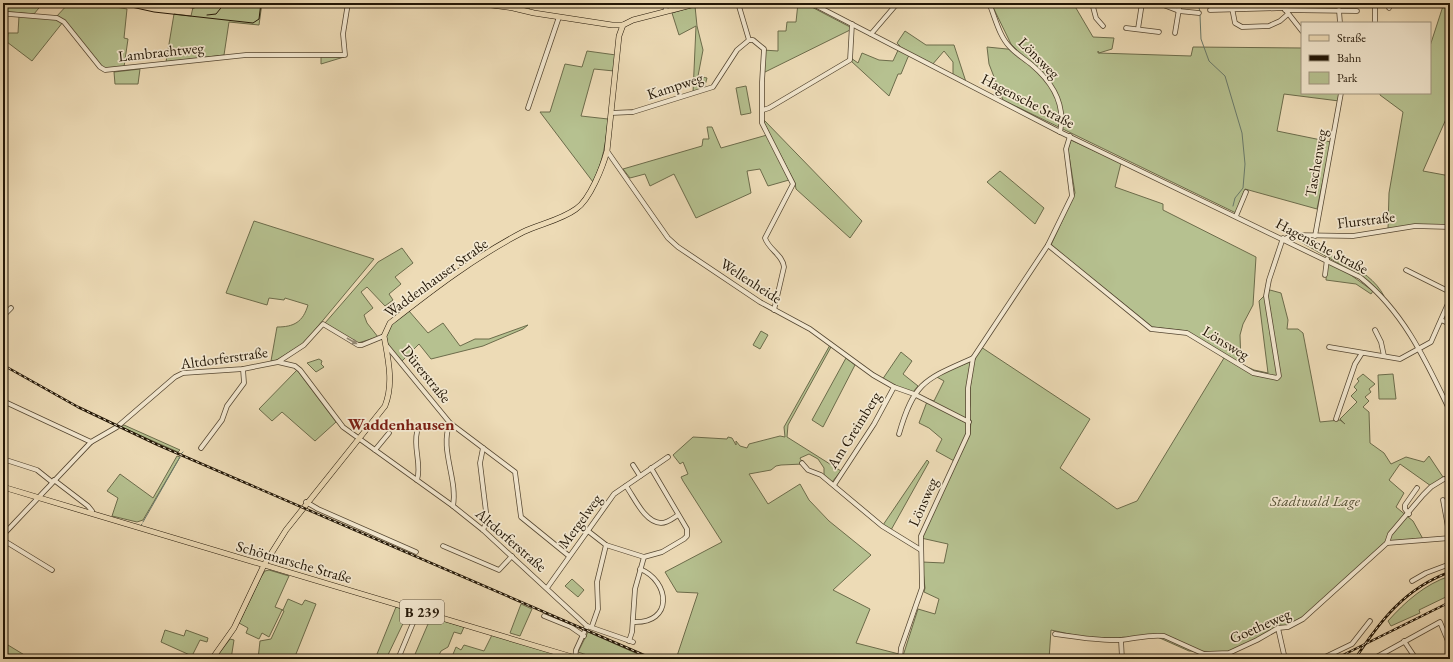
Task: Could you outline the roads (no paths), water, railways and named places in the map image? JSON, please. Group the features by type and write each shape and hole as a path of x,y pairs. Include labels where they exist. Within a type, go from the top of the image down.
{"main road":[{"path":"476,3 514,8 610,25 623,25 666,11 699,3"},
{"name":"Waddenhauser Straße","path":"212,659 234,628 264,565 286,530 306,502 381,413 387,400 390,363 384,336 390,323 479,257 524,232 576,209 585,200 603,163 607,151 619,36 623,25"},
{"name":"Schötmarsche Straße","path":"3,487 576,659"}],"street":[{"name":"Lambrachtweg","path":"3,16 9,14 57,18 64,22 100,67 105,70 246,55 345,55 343,34 348,3"},
{"path":"665,3 666,11"},
{"path":"738,3 749,40 753,40 764,49 762,123 793,184 765,238 767,244 782,260 784,267 774,310"},
{"name":"Hagensche Straße","path":"811,3 1060,132 1360,276 1375,289 1398,315 1420,348 1450,411"},
{"path":"871,34 895,6 900,3"},
{"name":"Lönsweg","path":"989,3 1002,36 1010,47 1042,74 1056,92 1061,107 1060,132"},
{"path":"1092,3 1096,18 1103,26"},
{"path":"1138,29 1142,3"},
{"path":"1158,3 1179,11 1199,13"},
{"path":"1175,33 1180,3"},
{"path":"1231,3 1235,23 1242,27 1272,26 1286,11"},
{"path":"1280,3 1301,30"},
{"path":"1375,3 1375,22"},
{"path":"1389,8 1390,3"},
{"path":"1210,10 1357,10"},
{"path":"1339,10 1340,22"},
{"path":"528,108 559,17"},
{"path":"763,110 769,108 850,60 852,24"},
{"path":"1126,28 1158,32"},
{"name":"Kampweg","path":"611,113 633,112 712,87 737,50 749,40"},
{"name":"Taschenweg","path":"1315,236 1341,94"},
{"name":"Lönsweg","path":"898,659 922,588 921,536 968,434 968,388 974,358 1048,245 1072,196 1066,149 1070,136"},
{"name":"Wellenheide","path":"607,151 668,238 704,264 774,310 810,329 873,375 894,388 914,394 969,422"},
{"path":"1236,216 1246,192"},
{"name":"Flurstraße","path":"1284,239 1292,235 1335,237 1353,236 1415,226 1450,227"},
{"name":"Lönsweg","path":"1048,245 1152,329 1187,333 1253,373 1277,378 1279,376 1266,296 1269,280 1284,239"},
{"path":"1325,275 1327,259"},
{"path":"1406,270 1450,292"},
{"path":"1329,347 1362,354 1366,352 1400,359 1431,342 1450,299"},
{"path":"3,316 11,308"},
{"path":"1441,320 1450,324"},
{"name":"Dürerstraße","path":"278,362 304,345 323,324 362,345 384,336"},
{"path":"1375,330 1382,342 1384,356"},
{"name":"Dürerstraße","path":"385,343 450,423 515,472 521,517 569,556"},
{"path":"1336,419 1355,364 1362,354"},
{"path":"900,434 914,394 925,382 935,375 974,358"},
{"name":"Altdorferstraße","path":"3,535 16,523 37,497 91,442 117,427 179,375 243,369 278,362 295,366 300,370 343,427 453,506 483,530 589,626 631,641 633,622"},
{"path":"201,448 222,420 227,406 244,383 243,369"},
{"name":"Am Greimberg","path":"834,486 874,424 894,388"},
{"path":"3,401 91,442"},
{"path":"450,423 448,447 455,495 453,506"},
{"path":"417,432 416,454 419,474 417,480"},
{"path":"374,450 389,433"},
{"path":"483,448 480,463 488,520 483,530"},
{"name":"Mergelweg","path":"547,588 614,494 668,457"},
{"path":"3,459 37,470 88,506 92,511"},
{"name":"Am Greimberg","path":"802,463 808,470 820,475 882,526 921,550"},
{"path":"633,465 640,476"},
{"path":"588,531 606,545 644,557 662,552 687,536 687,529 652,468"},
{"name":"Goetheweg","path":"1055,634 1091,639 1121,640 1157,635 1164,636 1204,654 1229,653 1278,628 1288,627 1303,619 1386,543 1390,534 1431,487 1444,479"},
{"path":"626,486 645,515 655,522 668,522 678,515"},
{"path":"1409,514 1405,509 1405,505 1417,488"},
{"path":"1386,543 1450,538 1443,500"},
{"path":"306,502 318,509 416,552"},
{"path":"3,540 52,570"},
{"path":"576,659 576,650 598,609 597,582 606,545"},
{"path":"443,546 499,570 512,556"},
{"path":"640,569 651,575 664,595 664,600 659,613 652,620 644,623 633,622 634,594 640,569 644,557"},
{"path":"1412,581 1426,573 1450,564"},
{"path":"398,659 418,611"},
{"path":"544,616 571,627 584,636"},
{"path":"1322,659 1352,644 1370,621"},
{"path":"1373,659 1440,622 1450,646"},
{"path":"1278,628 1285,659"},
{"path":"1121,640 1122,659"},
{"path":"1404,641 1416,659"}],"waterway":[{"path":"1198,3 1200,12"},
{"path":"1200,15 1201,39 1209,61 1225,76 1242,133 1245,164 1243,188 1235,198 1233,206"},
{"path":"143,522 180,457"}],"tram line":[{"path":"207,15 216,14 225,3"},
{"path":"118,4 154,12 253,23 259,19 261,3"},
{"path":"175,6 194,8 201,4"}],"railway":[{"path":"3,365 78,407 158,445 653,659"},
{"path":"1355,659 1374,632 1395,607 1420,587 1450,572"},
{"path":"1335,659 1450,602"}],"district":[{"name":"Waddenhausen","path":"401,424"}],"park label":[{"name":"Stadtwald Lage","path":"1315,501"}]}
